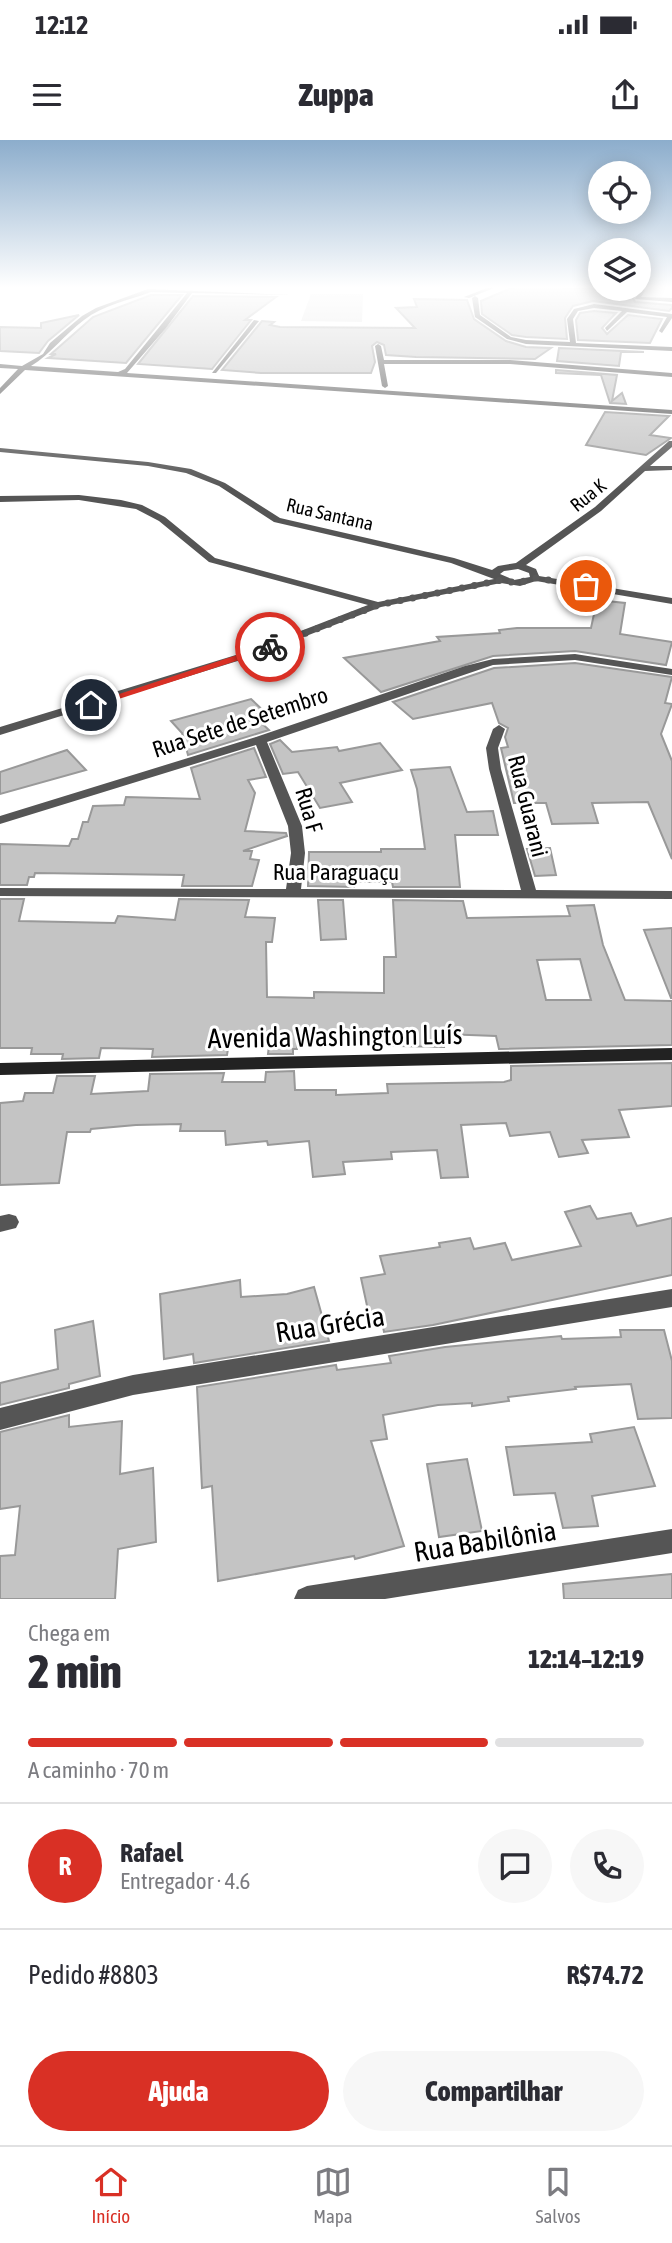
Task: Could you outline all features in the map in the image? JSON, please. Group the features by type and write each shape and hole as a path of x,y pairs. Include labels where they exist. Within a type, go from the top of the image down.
{"main road":[{"name":"Avenida Washington Luís","path":"0,1069 672,1054"}],"street":[{"path":"0,392 23,368 45,354"},
{"path":"120,374 140,354"},
{"path":"214,372 229,354"},
{"path":"379,354 388,389"},
{"path":"587,369 595,354"},
{"path":"39,360 214,372 672,412"},
{"path":"380,362 510,362 672,375"},
{"path":"0,366 388,389"},
{"name":"Rua K","path":"498,577 501,568 519,566 598,509 672,443"},
{"name":"Rua Santana","path":"0,450 159,466 189,472 213,480 233,491 262,514 277,520 454,561 498,577"},
{"path":"642,469 672,468"},
{"path":"0,499 61,496 131,506 150,512 194,550 212,560 378,605"},
{"path":"519,566 533,571 536,578"},
{"path":"0,731 253,653 378,605 498,577 517,583 536,578 667,600 672,589"},
{"name":"Rua Sete de Setembro","path":"0,821 260,740 437,677 492,662 575,656 672,672"},
{"name":"Rua Guarani","path":"499,729 492,748 495,769 530,895"},
{"name":"Rua F","path":"260,740 295,826 298,853 293,894"},
{"name":"Rua Paraguaçu","path":"0,892 672,895"},
{"name":"Rua Grécia","path":"0,1419 133,1385 672,1298"},
{"name":"Rua Babilônia","path":"307,1599 672,1541"}],"building":[{"path":"56,354 133,354 126,363 48,358"},
{"path":"146,354 224,354 212,369 138,364"},
{"path":"235,354 374,354 375,362 371,373 261,373 222,370"},
{"path":"386,354 542,354 535,359"},
{"path":"558,354 621,354 619,366 557,361"},
{"path":"556,370 617,375 612,401 622,393 626,404 610,403 601,375 556,373"},
{"path":"605,412 669,416 650,435 671,438 646,455 586,445"},
{"path":"597,600 625,603 620,634 672,642 666,665 575,651 493,656 381,692 344,658 440,641 437,637 500,633 499,630 517,628 591,628"},
{"path":"575,663 672,677 665,703 672,704 661,734 672,761 672,859 648,802 592,803 598,823 552,824 546,803 514,803 501,748 508,747 505,737 508,728 499,723 492,703 413,719 393,702 494,668"},
{"path":"251,699 269,716 257,719 269,730 188,755 182,733 171,721"},
{"path":"280,740 292,752 337,747 339,751 380,743 402,770 340,783 352,802 320,808 298,772 283,774 270,744"},
{"path":"254,748 266,777 248,780 255,793 245,831 286,833 287,836 243,851 252,851 250,859 259,860 252,886 182,886 184,875 35,873 34,877 29,877 27,885 0,885 0,844 69,846 72,839 78,839 83,822 88,822 93,806 124,805 126,797 200,799 191,768"},
{"path":"67,750 86,770 0,794 0,772"},
{"path":"450,767 467,812 493,811 498,835 455,835 460,887 393,887 392,882 354,882 354,887 308,886 309,852 425,849 417,789 411,770"},
{"path":"550,848 556,875 535,876 527,849"},
{"path":"0,899 24,899 19,921 115,923 118,916 175,920 179,899 249,900 245,917 275,918 272,942 266,942 267,997 314,998 314,992 384,993 384,957 396,957 393,900 463,901 467,918 570,916 567,906 594,905 603,945 625,1000 672,1001 672,1045 499,1049 496,1036 443,1034 444,1047 353,1045 354,1037 298,1036 297,1049 293,1049 293,1054 268,1054 270,1037 230,1037 227,1055 152,1057 153,1049 101,1048 99,1058 62,1059 63,1054 31,1054 32,1048 0,1048","holes":["580,959 591,1000 546,1000 537,960"]},
{"path":"318,900 343,900 346,939 321,940"},
{"path":"672,928 672,998 671,998 644,930"},
{"path":"672,1063 672,1106 619,1110 629,1137 582,1140 588,1153 559,1157 550,1132 510,1136 506,1123 461,1125 468,1177 441,1178 437,1150 391,1152 392,1159 343,1162 345,1174 313,1177 309,1141 226,1145 225,1131 180,1131 181,1124 136,1125 91,1129 90,1132 67,1132 59,1183 0,1185 0,1103 23,1101 25,1093 53,1093 57,1076 95,1076 91,1094 148,1091 150,1074 224,1073 222,1082 265,1082 266,1072 294,1071 295,1090 336,1090 336,1095 388,1093 387,1084 504,1082 511,1080 511,1066"},
{"path":"590,1206 597,1219 631,1213 637,1226 672,1218 672,1275 433,1325 384,1332 382,1322 371,1324 361,1278 385,1274 380,1256 440,1247 439,1243 470,1238 474,1249 505,1243 512,1260 581,1246 565,1212"},
{"path":"240,1280 241,1297 287,1294 314,1287 329,1341 194,1363 193,1354 164,1359 160,1294"},
{"path":"93,1321 100,1376 69,1384 69,1388 0,1405 0,1383 58,1369 55,1330"},
{"path":"620,1330 664,1330 672,1361 672,1418 638,1419 631,1384 575,1387 576,1389 508,1397 509,1401 472,1406 472,1403 438,1405 383,1415 387,1439 371,1441 404,1546 355,1559 354,1556 218,1581 212,1486 202,1488 197,1387 336,1365 337,1370 391,1363 389,1356 445,1347 561,1336 562,1339 621,1337"},
{"path":"69,1415 69,1427 122,1421 120,1474 153,1468 156,1542 118,1549 115,1599 0,1599 0,1556 15,1555 20,1506 0,1509 0,1432"},
{"path":"634,1427 655,1486 592,1496 598,1526 563,1528 555,1493 514,1495 506,1447 592,1442 590,1434"},
{"path":"467,1459 482,1531 439,1537 427,1464"},
{"path":"672,1574 672,1599 564,1599 563,1584"}],"way so far":[{"path":"270,647 378,605 501,580 517,583 536,578 586,586"}],"route":[{"path":"91,705 270,647"}]}
